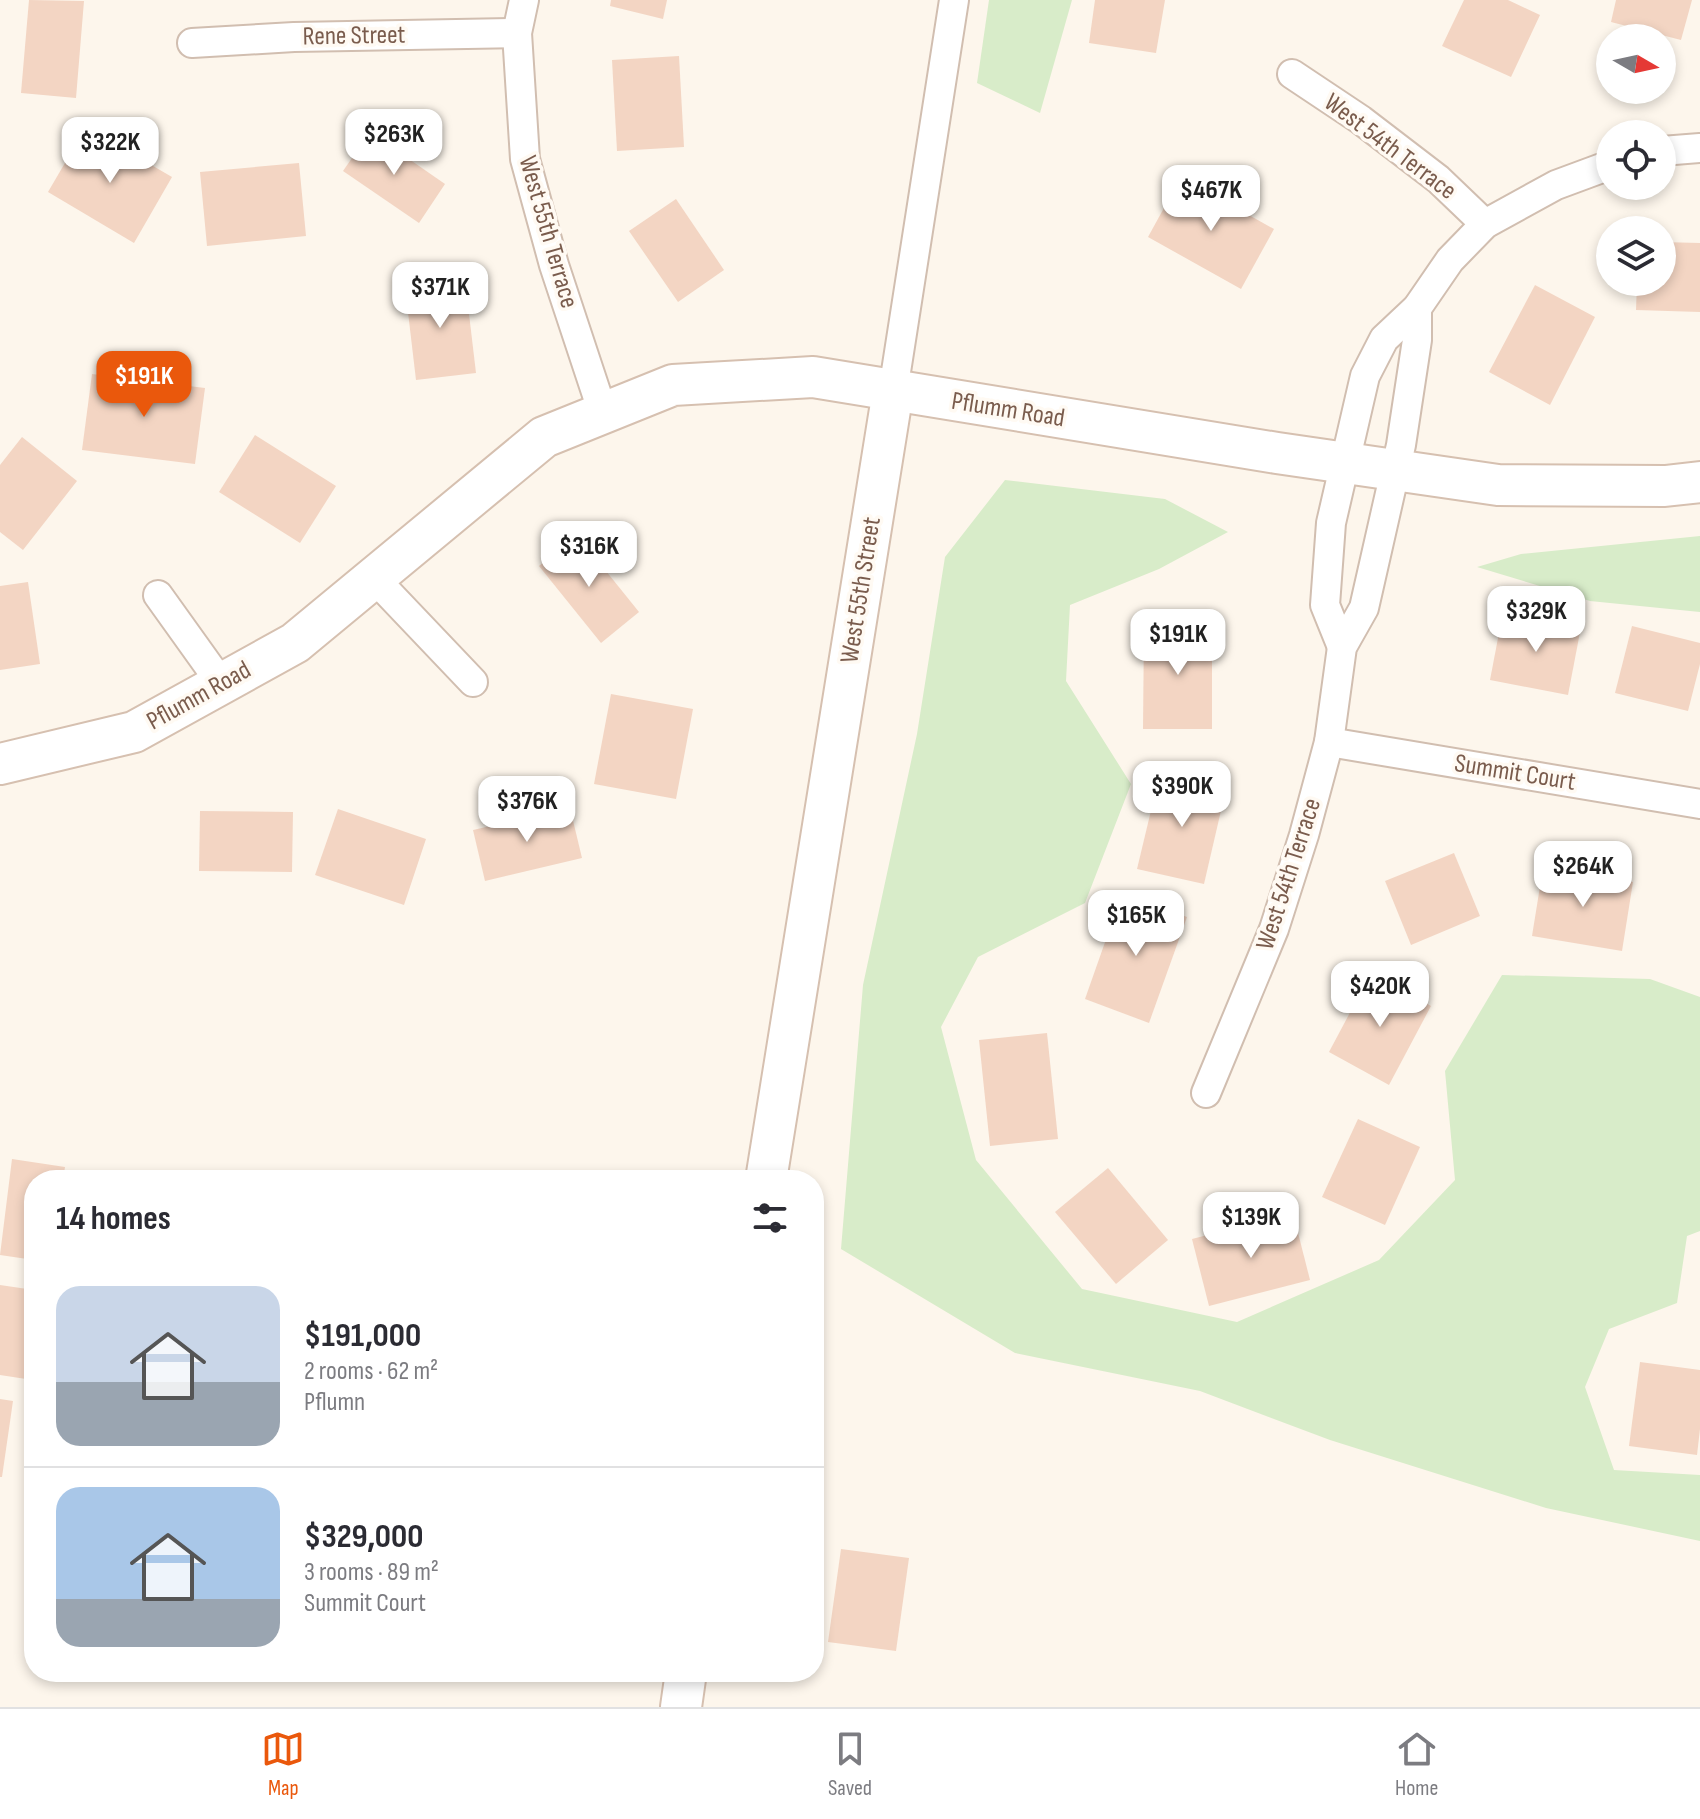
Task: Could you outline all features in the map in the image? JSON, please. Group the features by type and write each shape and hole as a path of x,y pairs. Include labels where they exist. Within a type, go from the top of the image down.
{"main road":[{"name":"Pflumm Road","path":"0,764 134,732 295,643 544,437 673,385 813,377 1498,485 1665,486 1700,482"},
{"name":"West 55th Street","path":"768,1170 893,391"},
{"path":"681,1707 685,1682"}],"street":[{"name":"West 55th Terrace","path":"524,0 517,33 525,159 554,265 603,413"},
{"name":"West 55th Street","path":"893,391 954,0"},
{"name":"Rene Street","path":"192,43 294,37 517,33"},
{"name":"West 54th Terrace","path":"1292,74 1361,120 1438,179 1485,224"},
{"path":"1676,150 1700,148"},
{"name":"West 54th Terrace","path":"1342,647 1325,605 1331,523 1365,376 1384,339 1417,308 1450,260 1485,224 1556,185 1596,170"},
{"name":"West 54th Terrace","path":"1206,1093 1274,929 1329,742 1342,647 1364,608 1395,470 1417,340 1417,308"},
{"path":"374,578 473,682"},
{"path":"158,595 221,683"},
{"name":"Summit Court","path":"1329,742 1700,804"}],"green space":[{"path":"989,0 1072,0 1040,113 977,83"},
{"path":"1005,480 1165,499 1228,532 1159,569 1070,605 1066,681 1131,784 1085,903 978,957 941,1027 976,1160 1082,1289 1237,1322 1379,1260 1455,1180 1445,1071 1502,975 1650,979 1700,997 1700,1231 1687,1236 1677,1303 1609,1329 1585,1387 1614,1470 1700,1475 1700,1541 1546,1508 1330,1440 1200,1391 1015,1353 841,1249 863,985 917,734 945,557"},
{"path":"1700,536 1700,612 1590,601 1477,567 1521,554"}],"building":[{"path":"29,0 84,1 76,98 21,93"},
{"path":"611,0 667,0 663,19 610,6"},
{"path":"1095,0 1165,0 1156,53 1089,43"},
{"path":"1464,0 1508,0 1540,15 1511,77 1442,46"},
{"path":"1616,0 1692,0 1681,40 1676,39 1676,24 1611,22"},
{"path":"679,56 684,147 617,151 612,60"},
{"path":"86,127 172,177 134,243 48,192"},
{"path":"370,132 445,184 419,223 343,171"},
{"path":"299,163 306,236 207,246 200,172"},
{"path":"1181,177 1274,229 1241,289 1148,237"},
{"path":"676,199 724,270 678,302 629,231"},
{"path":"1676,242 1700,243 1700,312 1636,310 1636,296 1676,296"},
{"path":"465,280 476,373 416,380 405,287"},
{"path":"1535,285 1595,317 1550,405 1489,372"},
{"path":"92,374 205,388 195,464 82,450"},
{"path":"255,435 336,486 300,543 219,492"},
{"path":"22,437 77,481 23,550 0,532 0,465"},
{"path":"577,535 639,612 601,643 539,566"},
{"path":"28,582 40,664 0,670 0,586"},
{"path":"1503,612 1581,627 1568,695 1490,680"},
{"path":"1144,625 1212,625 1212,729 1143,729"},
{"path":"1632,626 1700,643 1700,664 1688,711 1615,693"},
{"path":"611,694 693,709 676,799 594,784"},
{"path":"1160,773 1226,789 1204,884 1137,869"},
{"path":"570,808 582,858 485,881 473,830"},
{"path":"338,809 426,839 404,905 315,875"},
{"path":"200,811 293,812 292,872 199,871"},
{"path":"1454,853 1480,916 1411,945 1385,881"},
{"path":"1543,868 1633,882 1622,951 1532,936"},
{"path":"1122,894 1187,917 1149,1023 1085,999"},
{"path":"1371,973 1431,1006 1389,1085 1329,1052"},
{"path":"1047,1033 1058,1139 990,1146 979,1040"},
{"path":"1358,1119 1420,1147 1385,1225 1322,1197"},
{"path":"12,1159 65,1167 65,1170 24,1170 24,1259 0,1255"},
{"path":"1108,1168 1168,1240 1116,1284 1055,1212"},
{"path":"1293,1213 1310,1280 1209,1306 1192,1239"},
{"path":"0,1285 24,1289 24,1379 0,1375"},
{"path":"1640,1362 1700,1370 1697,1455 1629,1446"},
{"path":"0,1399 13,1401 2,1477 0,1477"},
{"path":"841,1549 909,1558 896,1651 828,1642"}]}
